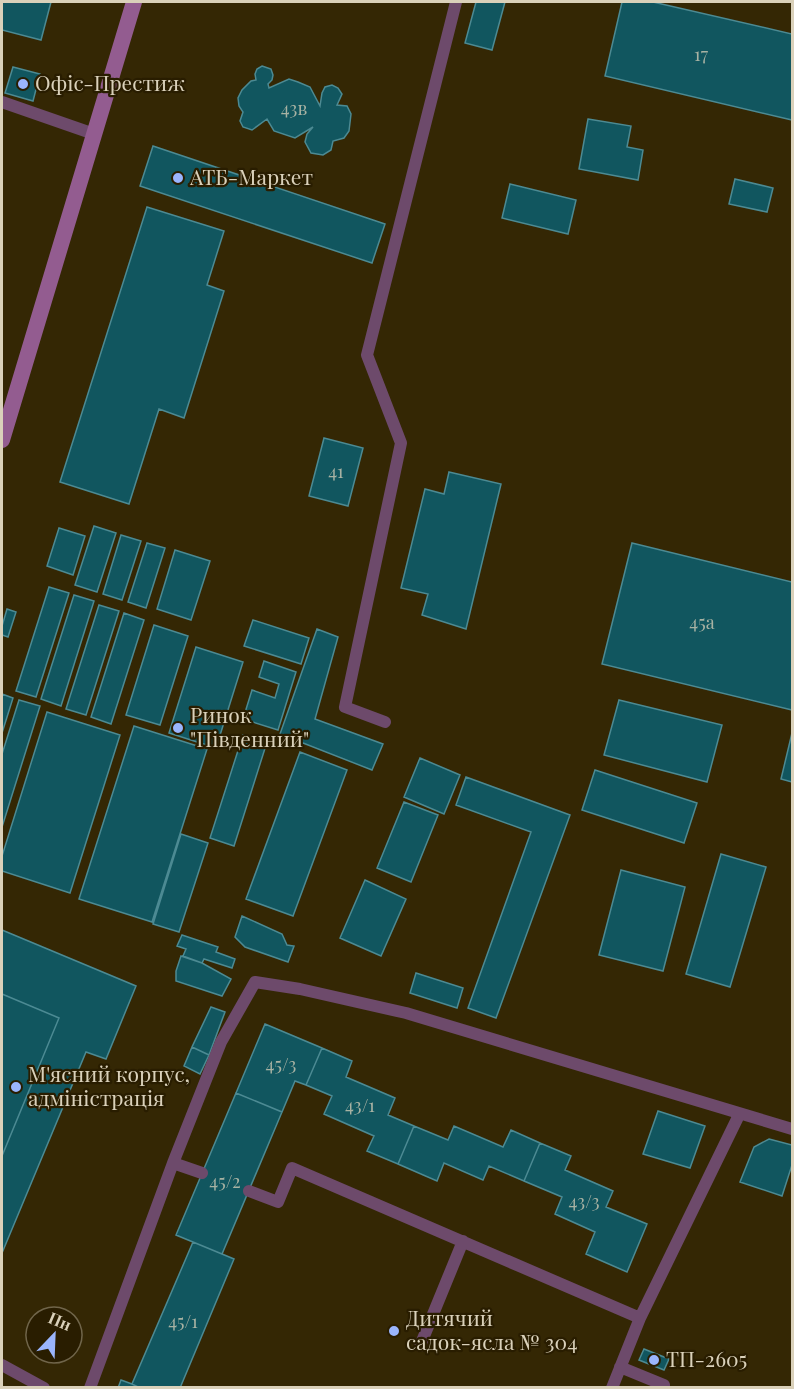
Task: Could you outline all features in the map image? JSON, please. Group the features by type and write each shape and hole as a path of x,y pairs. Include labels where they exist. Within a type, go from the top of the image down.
{"main road":[{"path":"2,440 134,2"}],"lane":[{"path":"385,722 345,707 401,443 367,355 456,2"},
{"path":"2,102 94,134"},
{"path":"90,1388 220,1042 255,982 300,989 406,1013 792,1130"},
{"path":"612,1388 640,1318 739,1115"},
{"path":"173,1163 202,1173"},
{"path":"249,1191 278,1202 292,1168 640,1318"},
{"path":"420,1346 463,1241"},
{"path":"2,1365 44,1388"},
{"path":"620,1367 664,1385"}],"building":[{"path":"2,2 51,2 41,40 2,30"},
{"path":"476,2 505,2 492,50 465,43"},
{"path":"622,2 653,2 792,34 792,120 605,76"},
{"path":"262,66 271,69 273,75 268,84 269,88 289,79 298,82 310,87 320,106 325,87 332,85 338,88 342,94 337,105 347,106 351,114 349,131 344,138 333,141 331,150 323,155 311,153 305,142 307,134 313,127 295,138 274,131 267,119 252,130 243,127 240,121 243,112 238,98 251,81 256,80 257,69"},
{"name":"Офіс-Престиж","path":"13,67 40,74 33,101 5,93"},
{"path":"588,119 631,126 627,147 643,150 638,180 579,169"},
{"path":"153,146 385,224 372,263 140,186"},
{"path":"735,179 773,188 767,212 729,204"},
{"path":"510,184 576,200 568,234 502,218"},
{"path":"147,207 224,231 207,285 224,291 184,418 159,409 129,504 60,482"},
{"path":"324,438 363,448 348,506 309,496"},
{"path":"449,472 501,484 466,629 422,615 428,594 401,588 425,489 444,494"},
{"path":"94,526 116,533 97,592 75,585"},
{"path":"59,528 85,536 73,575 47,566"},
{"path":"121,535 141,541 122,600 103,594"},
{"path":"147,543 165,548 146,608 128,602"},
{"path":"632,543 792,582 792,710 602,664"},
{"path":"175,550 210,561 191,620 157,609"},
{"path":"49,587 69,593 36,697 16,691"},
{"path":"74,595 94,601 61,706 41,699"},
{"path":"99,605 119,611 86,715 66,709"},
{"path":"7,609 16,612 8,637 2,635"},
{"path":"124,613 144,620 111,724 91,717"},
{"path":"253,620 309,638 301,664 244,646"},
{"path":"154,625 188,636 160,725 126,715"},
{"path":"317,629 338,637 315,719 383,744 372,770 280,734"},
{"path":"196,647 243,662 216,748 169,733"},
{"path":"264,661 296,672 278,730 243,719 252,690 275,698 279,684 259,677"},
{"path":"2,694 13,698 2,733"},
{"path":"19,700 40,706 2,827 2,754"},
{"path":"619,700 722,725 707,782 604,755"},
{"path":"47,712 120,735 70,893 2,871 2,856"},
{"path":"134,726 207,749 152,922 79,899"},
{"path":"792,733 792,782 781,779"},
{"path":"243,735 267,742 234,846 210,838"},
{"path":"300,752 347,770 293,916 246,899"},
{"path":"420,758 460,775 444,814 404,797"},
{"path":"595,770 697,803 684,843 582,810"},
{"path":"466,777 570,815 496,1018 468,1008 531,832 456,805"},
{"path":"404,802 438,815 411,882 377,868"},
{"path":"181,834 208,843 179,932 153,924"},
{"path":"721,854 766,867 730,987 686,974"},
{"path":"621,870 685,887 663,971 599,955"},
{"path":"365,880 406,899 381,956 340,938"},
{"path":"242,916 282,934 287,945 294,946 288,962 245,947 235,937"},
{"path":"2,930 136,986 106,1059 86,1052 2,1253 2,1156 59,1018 2,994"},
{"path":"182,935 218,947 216,952 235,959 232,968 204,959 202,963 183,956 186,949 177,946"},
{"path":"181,956 202,963 231,979 222,996 176,981 176,971"},
{"path":"416,973 463,988 457,1008 410,993"},
{"name":"М'ясний корпус, адміністрація","path":"2,994 59,1018 2,1156"},
{"path":"211,1007 225,1012 209,1055 192,1047"},
{"path":"265,1024 322,1048 306,1085 295,1081 282,1112 236,1093"},
{"path":"192,1047 209,1055 200,1074 184,1066"},
{"path":"322,1048 352,1061 346,1077 395,1098 388,1115 414,1126 398,1164 367,1151 374,1136 324,1114 332,1096 306,1085"},
{"path":"236,1093 282,1112 222,1254 176,1235"},
{"path":"658,1111 705,1126 690,1168 643,1154"},
{"path":"414,1126 448,1140 454,1126 503,1147 511,1130 540,1143 524,1181 489,1166 483,1180 444,1163 437,1181 398,1164"},
{"path":"769,1139 792,1145 792,1165 782,1196 740,1182 754,1147"},
{"path":"540,1143 571,1156 565,1170 613,1191 606,1207 647,1224 627,1272 586,1254 595,1232 555,1214 562,1197 524,1181"},
{"path":"193,1242 234,1259 180,1388 140,1388 132,1384"},
{"name":"ТП-2605","path":"644,1349 669,1359 664,1370 639,1360"},
{"path":"121,1380 132,1384 140,1388 118,1388"}],"place":[{"name":"Офіс-Престиж","path":"23,84"},
{"name":"АТБ-Маркет","path":"178,178"},
{"name":"Ринок \"Південний\"","path":"178,728"},
{"name":"М'ясний корпус, адміністрація","path":"16,1087"},
{"name":"Дитячий садок-ясла № 304","path":"394,1331"},
{"name":"ТП-2605","path":"654,1360"}]}
